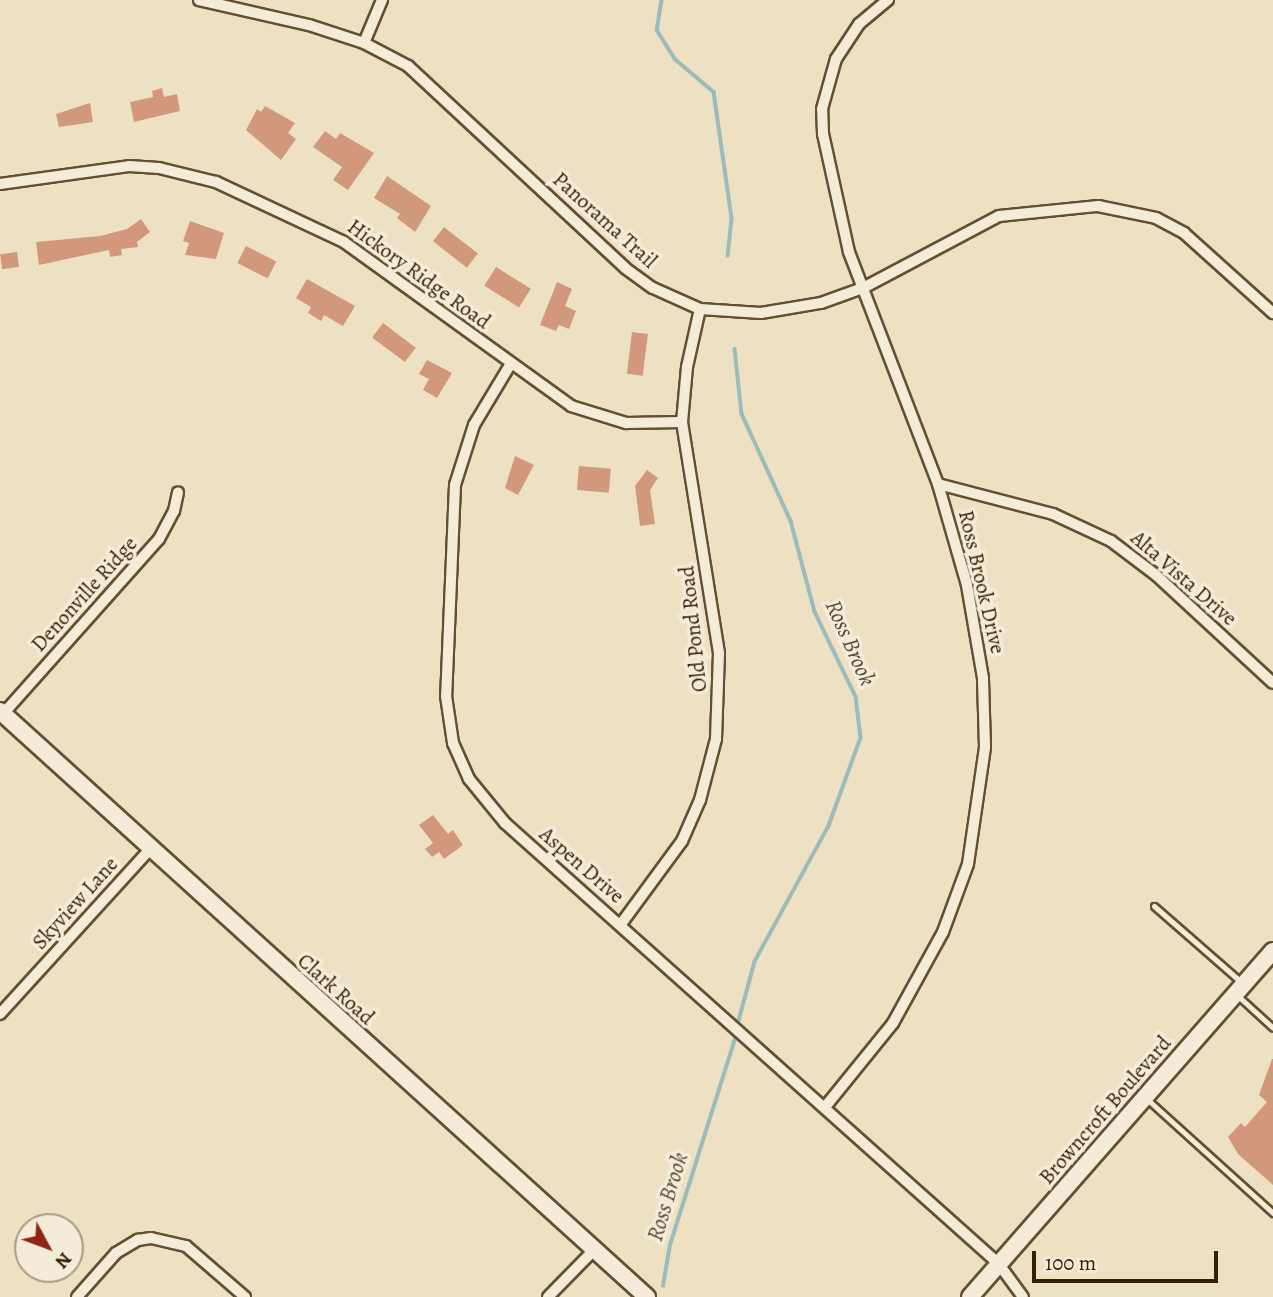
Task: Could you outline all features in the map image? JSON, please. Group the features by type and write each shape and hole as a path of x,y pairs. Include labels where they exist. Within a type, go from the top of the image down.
{"street":[{"name":"Panorama Trail","path":"199,0 240,6 364,43 436,88 625,268 653,288 700,309 778,312 863,288 999,216 1098,206 1146,215 1184,233 1273,313"},
{"path":"364,43 382,0"},
{"name":"Ross Brook Drive","path":"825,1107 885,1034 929,965 958,897 975,830 985,747 983,677 967,585 938,484 863,288 835,195 822,110 826,83 847,38 888,0"},
{"name":"Hickory Ridge Road","path":"0,184 129,166 159,167 216,182 344,242 510,365 571,406 603,420 646,425 682,422"},
{"name":"Old Pond Road","path":"621,924 658,878 691,821 707,778 719,715 719,653 682,422 687,367 700,309"},
{"name":"Aspen Drive","path":"510,365 474,425 455,485 446,696 453,743 469,779 505,823 998,1264 1023,1297"},
{"name":"Alta Vista Drive","path":"938,484 1053,514 1111,541 1156,575 1273,682"},
{"name":"Denonville Ridge","path":"2,712 159,539 174,511 178,492"},
{"name":"Clark Road","path":"2,712 647,1297"},
{"name":"Skyview Lane","path":"0,1014 150,849"},
{"name":"Browncroft Boulevard","path":"970,1297 1273,951"},
{"path":"77,1297 116,1254 138,1240 151,1238 186,1246 245,1297"},
{"path":"548,1297 594,1250"}],"lane":[{"path":"1154,906 1240,989 1273,1028"},
{"path":"1145,1097 1273,1213"}],"building":[{"path":"162,88 164,97 177,94 180,111 134,122 130,102 153,97 152,91"},
{"path":"90,103 93,122 59,127 56,114"},
{"path":"265,106 295,123 288,133 296,139 281,160 246,130 257,109 261,112"},
{"path":"325,131 336,139 340,133 374,153 348,190 333,180 342,167 313,147"},
{"path":"387,176 431,206 415,232 397,218 400,214 374,198"},
{"path":"141,219 150,232 137,242 138,247 121,249 122,255 110,257 109,250 39,265 36,242 100,236 127,229"},
{"path":"190,221 224,233 216,259 185,255 189,243 183,241"},
{"path":"444,227 478,253 467,268 433,241"},
{"path":"246,246 276,261 268,278 237,263"},
{"path":"17,252 19,267 2,269 0,254"},
{"path":"496,267 531,289 519,307 484,286"},
{"path":"307,279 355,306 343,326 324,315 321,321 308,313 311,307 296,298"},
{"path":"557,282 572,289 565,306 576,311 569,329 559,325 556,331 540,325"},
{"path":"383,323 416,348 405,362 372,337"},
{"path":"632,332 648,334 643,376 627,374"},
{"path":"427,360 452,373 437,398 423,390 429,379 419,374"},
{"path":"515,456 534,465 518,495 505,488"},
{"path":"579,466 611,469 609,493 577,490"},
{"path":"647,470 658,478 650,490 655,524 640,526 635,486"},
{"path":"433,815 448,834 453,830 463,845 444,859 439,852 432,857 425,849 433,843 419,825"},
{"path":"1272,1059 1273,1185 1238,1154 1228,1137 1241,1123 1245,1127 1267,1102 1259,1095"}],"waterway":[{"name":"Ross Brook","path":"662,0 657,30 675,59 714,92 732,219 728,256"},
{"name":"Ross Brook","path":"735,349 742,414 791,521 815,612 856,697 861,738 829,826 755,962 739,1021"},
{"name":"Ross Brook","path":"663,1286 670,1245 735,1039"}]}
